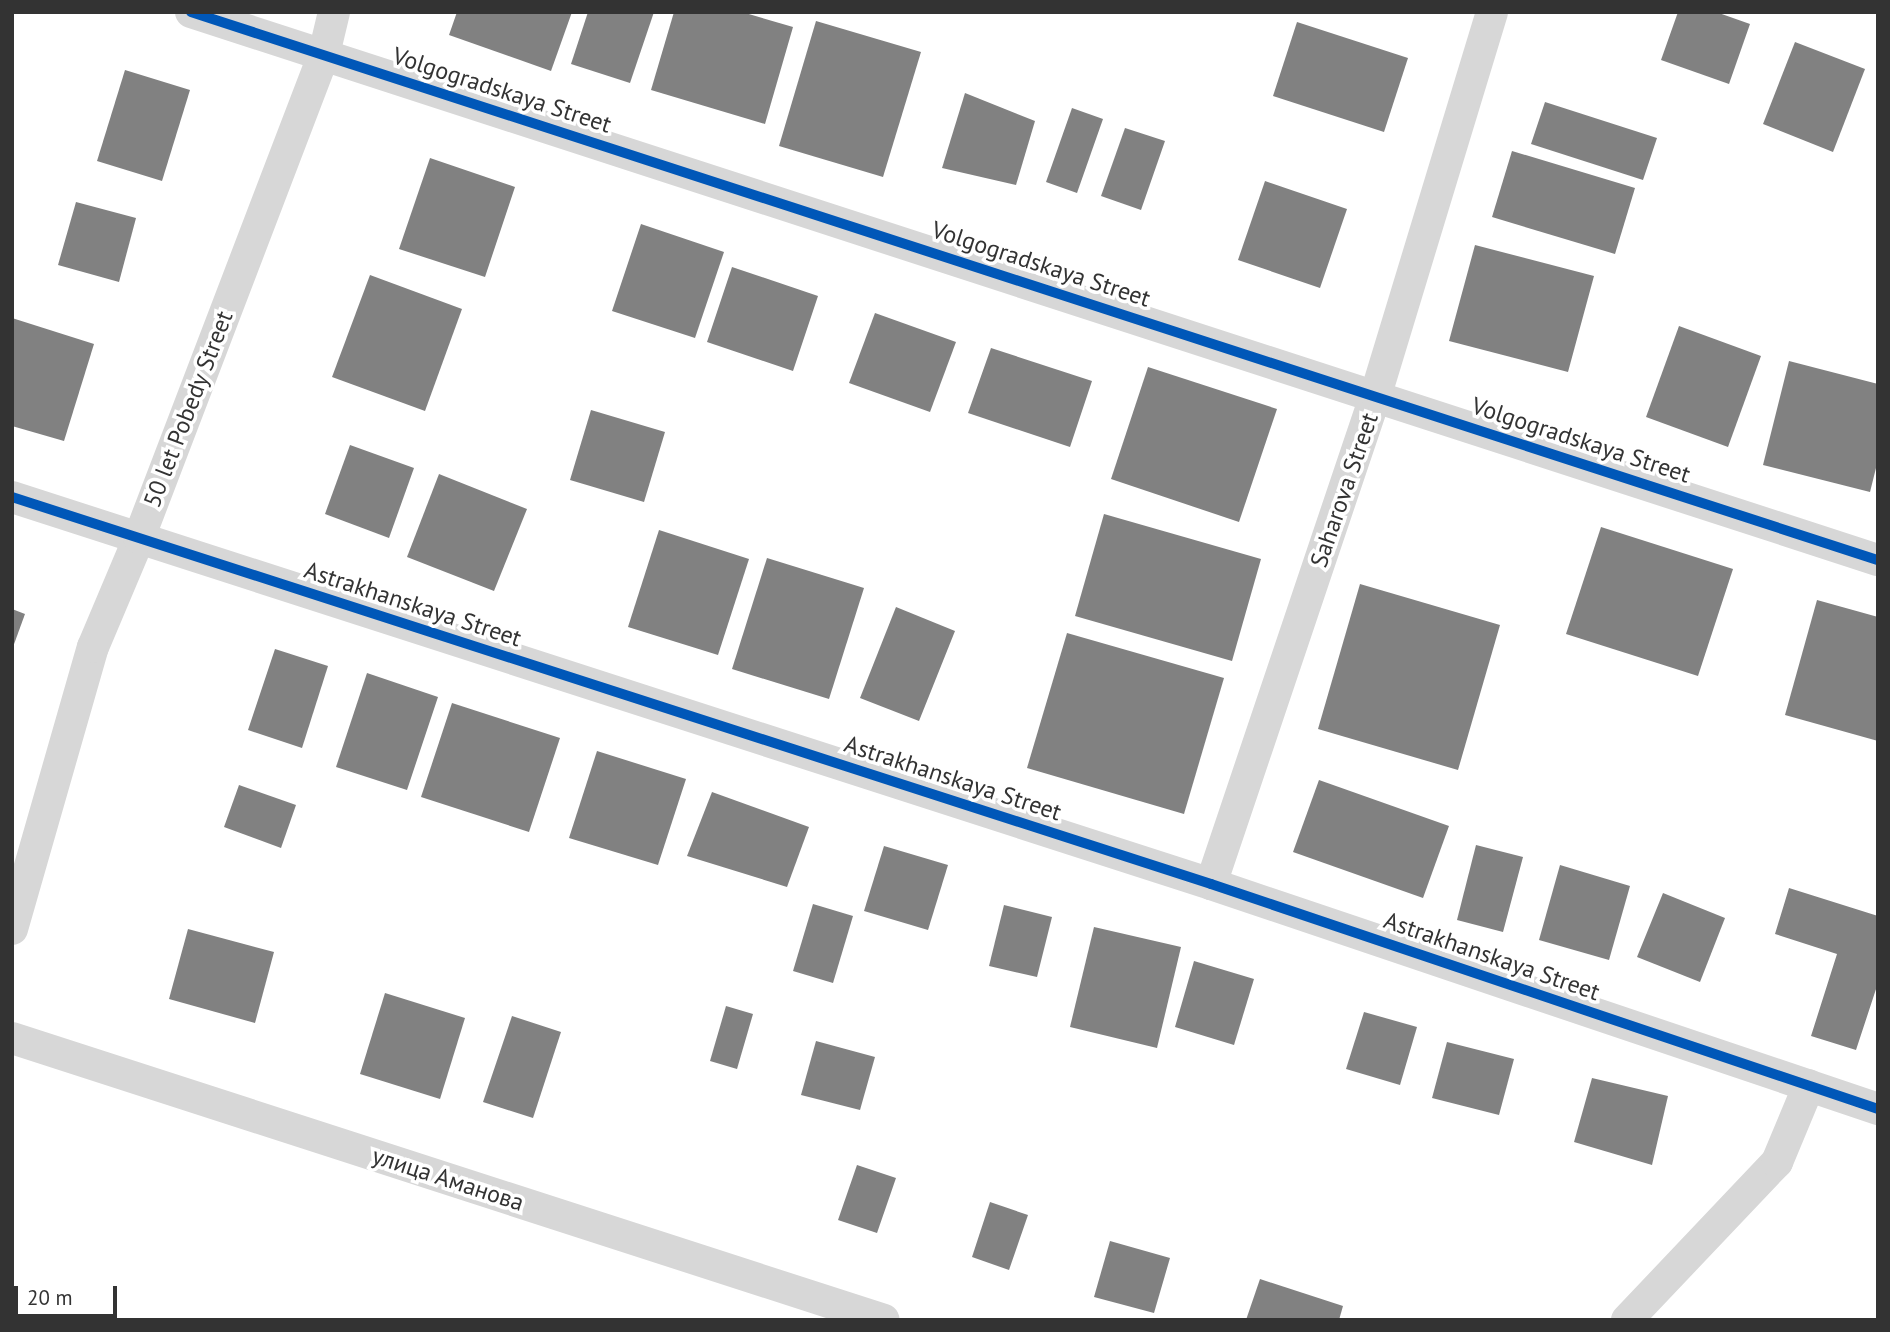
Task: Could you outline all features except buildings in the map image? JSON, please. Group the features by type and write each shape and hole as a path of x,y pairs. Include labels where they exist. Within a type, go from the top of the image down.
{"street":[{"name":"Volgogradskaya Street","path":"191,12 1376,394 1878,560"},
{"name":"50 let Pobedy Street","path":"12,929 93,647 139,538 324,54 334,12"},
{"name":"Saharova Street","path":"1211,884 1376,394 1492,12"},
{"name":"Astrakhanskaya Street","path":"12,497 1211,884 1878,1108"},
{"name":"улица Аманова","path":"12,1038 884,1320"},
{"path":"1628,1320 1777,1162 1809,1085"}],"cycle path":[{"path":"191,12 1878,560"},
{"path":"12,497 1211,884 1878,1109"}]}
